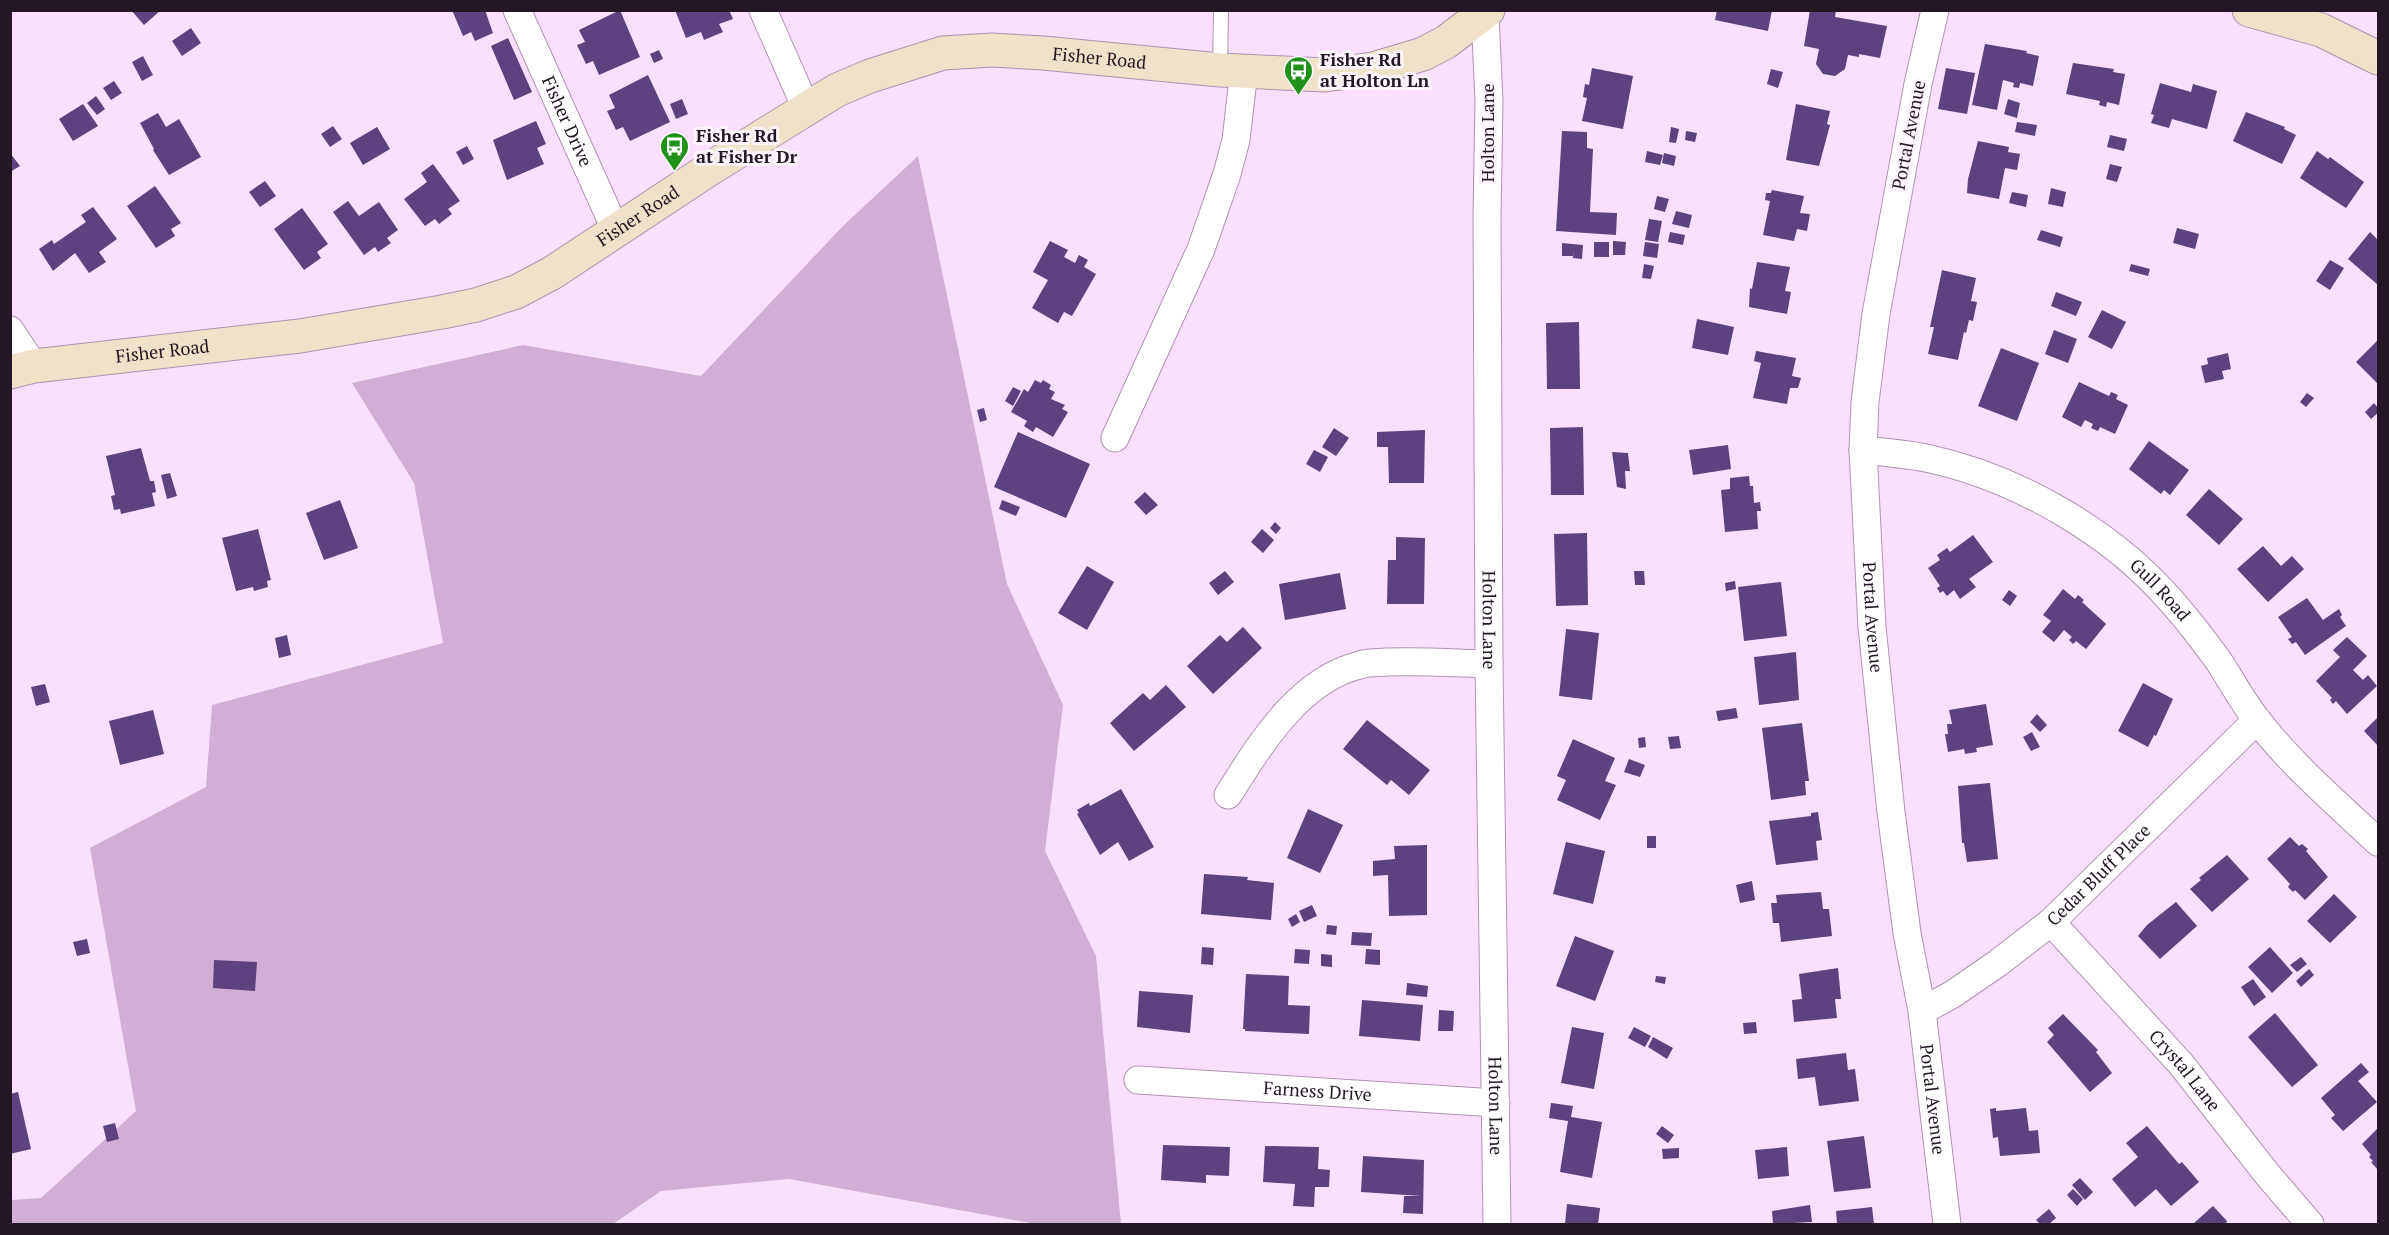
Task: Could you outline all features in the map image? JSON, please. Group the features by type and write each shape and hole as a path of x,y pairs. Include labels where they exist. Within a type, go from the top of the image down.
{"street":[{"name":"Fisher Drive","path":"517,10 616,231"},
{"path":"763,10 806,108"},
{"name":"Portal Avenue","path":"1935,10 1918,84 1876,314 1864,402 1863,450 1872,627 1891,813 1907,933 1923,1011 1947,1224"},
{"path":"2249,10 2321,30 2379,58"},
{"name":"Fisher Road","path":"22,369 300,336 476,305 516,292 552,273 837,90 870,76 943,53 992,50 1232,71 1325,75 1372,69 1423,54 1446,42 1486,12"},
{"name":"Holton Lane","path":"1486,12 1489,101 1487,217 1489,664 1497,1224"},
{"path":"1115,438 1201,249 1227,174 1236,140 1232,71"},
{"path":"10,330 22,369"},
{"name":"Gull Road","path":"1863,450 1924,458 1959,466 2009,484 2068,517 2108,543 2133,562 2172,602 2218,661 2257,720 2321,790 2379,842"},
{"path":"1228,795 1252,758 1284,716 1324,679 1362,664 1402,662 1489,664"},
{"name":"Cedar Bluff Place","path":"1923,1011 1953,994 1998,963 2051,922 2257,720"},
{"name":"Crystal Lane","path":"2051,922 2181,1064 2267,1174 2310,1224"},
{"name":"Farness Drive","path":"1138,1080 1496,1103"}],"lane":[{"path":"1221,10 1232,71"}],"shaded area":[{"path":"918,156 1007,584 1063,705 1045,851 1096,956 1121,1224 1036,1224 789,1179 661,1191 613,1224 11,1224 11,1200 41,1198 136,1111 90,848 206,787 212,705 443,643 414,483 352,383 523,345 701,376 843,226"}],"building":[{"path":"131,10 161,10 144,25"},
{"path":"452,10 485,10 493,33 475,41 471,32 463,36"},
{"path":"620,10 640,57 599,75 593,61 586,64 577,45 585,42 579,30"},
{"path":"675,10 729,10 733,19 719,24 723,32 704,40 701,32 686,38"},
{"path":"1717,10 1772,10 1768,31 1715,20"},
{"path":"1810,10 1836,10 1835,17 1887,26 1880,58 1859,54 1859,57 1848,55 1845,69 1835,76 1823,74 1816,64 1819,49 1804,46"},
{"path":"191,28 201,43 182,56 172,41"},
{"path":"508,38 532,92 514,100 491,46"},
{"path":"1985,44 2027,51 2026,53 2039,56 2033,86 2020,83 2019,88 2013,87 2014,83 2003,80 1997,110 1972,105"},
{"path":"659,50 663,59 654,63 650,54"},
{"path":"143,56 153,75 142,81 132,62"},
{"path":"2073,63 2114,69 2113,72 2125,74 2119,105 2107,102 2106,107 2099,105 2100,101 2066,94"},
{"path":"1592,68 1633,76 1623,129 1582,121 1587,98 1583,97 1585,84 1589,85"},
{"path":"1946,68 1975,73 1967,114 1938,109"},
{"path":"1771,69 1783,72 1778,88 1767,84"},
{"path":"648,75 670,122 630,141 623,127 616,130 607,111 615,108 609,95"},
{"path":"114,81 122,93 111,100 103,88"},
{"path":"2160,83 2191,92 2193,84 2217,91 2207,129 2172,119 2169,128 2151,123 2154,115 2151,114"},
{"path":"96,96 105,109 97,115 87,103"},
{"path":"682,99 688,114 676,119 670,104"},
{"path":"2008,99 2020,103 2017,118 2004,114"},
{"path":"83,104 98,126 73,141 59,119"},
{"path":"1796,104 1830,111 1827,124 1830,125 1819,166 1786,160"},
{"path":"2246,112 2285,127 2284,129 2296,135 2282,164 2233,141"},
{"path":"158,113 166,127 179,119 201,157 169,175 140,123"},
{"path":"536,121 546,144 537,148 544,164 507,180 493,140"},
{"path":"2017,122 2037,125 2035,136 2015,132"},
{"path":"333,126 342,139 330,147 321,134"},
{"path":"377,127 390,149 363,165 350,143"},
{"path":"1671,127 1679,129 1676,143 1669,142"},
{"path":"1562,131 1587,132 1587,148 1593,149 1590,212 1617,213 1616,235 1556,231"},
{"path":"1686,131 1697,133 1695,142 1685,140"},
{"path":"2110,135 2127,139 2124,151 2107,147"},
{"path":"1978,141 2009,147 2008,152 2020,154 2017,170 2005,168 1999,199 1967,193 1968,179"},
{"path":"467,146 474,159 463,165 456,152"},
{"path":"1647,151 1663,155 1660,165 1645,162"},
{"path":"2317,151 2328,159 2330,157 2364,182 2346,208 2300,178"},
{"path":"10,153 20,166 10,172"},
{"path":"1664,153 1676,156 1674,166 1662,163"},
{"path":"433,164 460,201 448,209 452,214 439,224 435,219 425,226 404,199 427,182 421,173"},
{"path":"2110,164 2122,167 2117,182 2106,179"},
{"path":"265,181 276,196 260,207 249,192"},
{"path":"155,186 181,223 171,229 175,236 156,248 127,206"},
{"path":"2051,188 2066,192 2063,207 2048,204"},
{"path":"1772,190 1804,196 1800,213 1810,214 1807,231 1797,229 1794,241 1763,235 1770,201 1765,200 1766,193 1771,193"},
{"path":"2012,192 2028,195 2026,207 2009,203"},
{"path":"1657,196 1669,199 1665,212 1654,209"},
{"path":"348,201 359,216 379,202 398,230 387,238 391,243 378,252 375,247 364,255 333,212"},
{"path":"93,207 117,239 99,252 106,262 89,273 75,253 53,271 39,249 52,240 54,244 86,222 81,215"},
{"path":"302,208 328,244 317,252 321,258 304,270 274,229"},
{"path":"1676,211 1692,215 1689,228 1672,224"},
{"path":"1649,219 1662,221 1658,242 1645,240"},
{"path":"2177,228 2199,234 2195,249 2173,243"},
{"path":"2041,230 2063,237 2060,247 2037,240"},
{"path":"1670,232 1685,235 1683,245 1668,242"},
{"path":"2370,232 2378,240 2378,285 2348,259"},
{"path":"1050,241 1068,250 1064,257 1075,263 1079,255 1088,260 1084,267 1096,274 1072,316 1064,312 1058,323 1032,308 1048,280 1033,272"},
{"path":"1613,241 1626,242 1625,255 1613,255"},
{"path":"1594,242 1609,242 1609,257 1594,257"},
{"path":"1645,242 1659,244 1657,258 1643,256"},
{"path":"1562,243 1583,245 1582,259 1573,258 1574,248 1573,256 1562,256"},
{"path":"2330,260 2344,268 2330,290 2316,281"},
{"path":"1757,262 1790,267 1785,291 1791,292 1787,314 1749,307 1750,288 1752,289"},
{"path":"1644,264 1654,266 1651,279 1642,278"},
{"path":"2131,264 2150,269 2148,276 2129,271"},
{"path":"1942,270 1976,278 1971,301 1977,302 1973,321 1969,320 1966,333 1964,332 1958,360 1928,354 1934,327 1930,327"},
{"path":"2056,292 2082,302 2076,316 2051,306"},
{"path":"2102,310 2126,322 2112,349 2088,337"},
{"path":"1697,319 1734,327 1728,355 1692,348"},
{"path":"1579,322 1580,389 1547,389 1546,323"},
{"path":"2054,330 2077,339 2068,363 2045,354"},
{"path":"2378,340 2378,384 2356,362"},
{"path":"2001,348 2039,363 2017,421 1978,406"},
{"path":"1756,351 1796,358 1792,376 1801,378 1798,388 1790,388 1787,404 1753,398 1761,363 1754,361"},
{"path":"2228,353 2231,369 2222,371 2224,379 2205,383 2201,366 2208,364 2207,358"},
{"path":"1035,380 1041,383 1043,380 1051,385 1049,389 1055,392 1051,399 1065,405 1062,409 1068,412 1053,437 1036,427 1033,432 1024,426 1027,421 1011,412 1024,389 1028,392"},
{"path":"2079,382 2109,396 2111,392 2118,395 2116,399 2128,405 2115,434 2100,427 2098,431 2091,428 2093,424 2085,420 2081,427 2062,417"},
{"path":"1013,387 1021,391 1013,406 1005,401"},
{"path":"2307,393 2314,398 2306,407 2300,402"},
{"path":"2374,403 2378,408 2378,413 2371,419 2365,412"},
{"path":"984,408 987,420 980,422 977,410"},
{"path":"1583,427 1584,495 1551,495 1550,428"},
{"path":"1334,428 1349,438 1336,456 1322,447"},
{"path":"1425,430 1424,483 1389,483 1388,447 1377,447 1377,432"},
{"path":"1018,432 1090,464 1066,518 994,487"},
{"path":"2149,441 2189,470 2170,495 2164,490 2161,494 2129,469"},
{"path":"1728,445 1731,469 1693,475 1689,450"},
{"path":"141,448 150,481 154,481 156,492 152,493 155,506 121,514 120,509 114,510 111,496 115,495 106,456"},
{"path":"1314,450 1328,457 1320,472 1306,464"},
{"path":"1612,452 1628,453 1630,471 1625,471 1626,489 1617,487"},
{"path":"170,473 177,496 167,499 161,475"},
{"path":"1749,476 1750,486 1753,486 1754,503 1760,502 1761,511 1757,511 1758,529 1725,532 1721,490 1730,489 1730,478"},
{"path":"2209,489 2243,519 2219,545 2186,515"},
{"path":"1145,492 1158,505 1146,515 1134,502"},
{"path":"340,500 358,548 324,560 306,513"},
{"path":"1002,500 1020,507 1016,516 999,509"},
{"path":"1275,522 1281,528 1276,534 1270,528"},
{"path":"258,529 271,580 267,581 268,587 254,591 253,587 236,591 222,538"},
{"path":"1262,529 1274,540 1263,553 1251,542"},
{"path":"1587,533 1588,605 1556,606 1554,534"},
{"path":"1973,535 1993,562 1969,579 1976,587 1960,599 1954,590 1947,596 1943,591 1940,593 1937,588 1940,586 1928,568 1940,560 1937,555 1947,548 1950,552"},
{"path":"1396,537 1425,538 1424,604 1387,604 1388,560 1396,560"},
{"path":"2263,546 2281,566 2292,556 2304,569 2268,602 2237,569"},
{"path":"1087,566 1114,582 1087,630 1058,613"},
{"path":"1225,571 1234,582 1218,595 1209,583"},
{"path":"1634,571 1644,571 1645,585 1635,585"},
{"path":"1340,573 1346,609 1285,620 1279,584"},
{"path":"1735,581 1736,589 1726,591 1725,583"},
{"path":"1781,582 1787,636 1744,641 1738,587"},
{"path":"2063,589 2075,599 2078,595 2084,600 2082,602 2106,624 2086,649 2076,641 2073,644 2069,640 2072,637 2064,630 2054,642 2042,632 2051,621 2043,615"},
{"path":"2009,590 2017,596 2010,606 2002,600"},
{"path":"2307,598 2323,620 2339,609 2342,615 2340,617 2346,626 2305,655 2296,642 2292,644 2288,639 2292,637 2278,617"},
{"path":"1243,627 1262,648 1213,694 1187,666 1220,635 1227,642"},
{"path":"1566,629 1599,633 1592,700 1559,696"},
{"path":"287,635 291,655 279,658 275,638"},
{"path":"2347,637 2367,656 2353,670 2363,680 2368,675 2377,686 2347,714 2336,701 2333,704 2330,700 2332,698 2316,681 2340,657 2333,650"},
{"path":"1796,652 1799,700 1759,705 1754,657"},
{"path":"2143,683 2173,699 2156,736 2154,735 2148,747 2118,731"},
{"path":"45,684 50,702 36,706 31,687"},
{"path":"1166,685 1186,707 1134,751 1110,723 1143,693 1150,700"},
{"path":"1986,704 1993,745 1976,748 1977,752 1965,754 1964,749 1948,752 1945,734 1948,734 1947,724 1952,724 1949,710"},
{"path":"1736,708 1738,718 1718,721 1716,711"},
{"path":"153,710 164,754 120,765 109,721"},
{"path":"2037,714 2047,725 2040,732 2030,722"},
{"path":"2378,717 2378,746 2364,731"},
{"path":"1367,720 1430,770 1409,795 1391,780 1387,785 1343,749"},
{"path":"1802,723 1809,781 1805,781 1806,795 1771,800 1762,728"},
{"path":"2032,732 2040,747 2031,751 2023,737"},
{"path":"1679,736 1681,748 1670,749 1668,737"},
{"path":"1645,737 1646,747 1639,748 1638,738"},
{"path":"1573,739 1615,758 1605,781 1616,785 1600,820 1557,800 1566,780 1557,776"},
{"path":"1629,759 1645,765 1640,777 1624,772"},
{"path":"1990,783 1998,859 1967,862 1964,843 1962,843 1958,786"},
{"path":"1121,789 1154,847 1129,861 1118,842 1100,855 1077,814 1079,813 1077,810 1089,803 1090,806"},
{"path":"1308,809 1343,825 1320,873 1287,858"},
{"path":"1818,812 1822,840 1816,841 1818,860 1776,865 1769,821 1811,816 1811,813"},
{"path":"1647,836 1656,836 1656,848 1647,848"},
{"path":"2290,837 2299,846 2302,844 2308,849 2306,851 2328,877 2305,900 2295,890 2293,892 2288,887 2290,884 2267,859"},
{"path":"1566,842 1605,851 1593,904 1553,894"},
{"path":"1427,845 1427,915 1389,916 1388,875 1373,876 1373,861 1395,859 1394,846"},
{"path":"2227,855 2249,879 2212,912 2190,889 2201,880 2199,878"},
{"path":"1204,874 1248,877 1247,880 1274,883 1271,920 1201,914"},
{"path":"1752,881 1755,900 1740,903 1736,885"},
{"path":"1821,892 1823,909 1829,909 1832,936 1781,942 1779,923 1773,923 1771,903 1777,903 1776,895"},
{"path":"2334,894 2357,917 2330,943 2307,921"},
{"path":"2176,902 2197,926 2160,959 2138,936 2147,925"},
{"path":"1312,905 1317,916 1304,922 1299,911"},
{"path":"1296,914 1300,922 1292,927 1288,919"},
{"path":"1327,925 1337,926 1336,935 1326,934"},
{"path":"1352,932 1372,933 1371,946 1351,945"},
{"path":"1575,936 1614,951 1595,1001 1556,986"},
{"path":"87,939 90,953 77,956 73,942"},
{"path":"1202,947 1214,948 1213,965 1201,964"},
{"path":"2270,947 2293,973 2272,993 2248,967"},
{"path":"1295,949 1310,950 1309,964 1294,963"},
{"path":"1366,949 1380,950 1380,965 1365,964"},
{"path":"1321,954 1332,955 1332,967 1321,966"},
{"path":"2301,957 2307,964 2297,972 2290,965"},
{"path":"214,960 257,962 255,991 213,988"},
{"path":"1838,968 1841,999 1835,999 1837,1018 1794,1022 1792,1000 1802,999 1799,974"},
{"path":"2309,969 2314,975 2301,987 2296,981"},
{"path":"1246,974 1289,976 1288,1005 1310,1006 1309,1034 1245,1031 1243,1029"},
{"path":"1656,976 1666,977 1665,984 1655,982"},
{"path":"2253,979 2266,997 2254,1006 2241,987"},
{"path":"1407,983 1428,986 1427,997 1406,995"},
{"path":"1139,991 1193,995 1190,1033 1137,1027"},
{"path":"1362,1000 1423,1005 1420,1041 1359,1036"},
{"path":"1439,1010 1454,1011 1453,1031 1438,1031"},
{"path":"2275,1013 2318,1065 2292,1087 2248,1037"},
{"path":"2063,1014 2098,1050 2096,1052 2112,1073 2090,1092 2047,1042 2054,1035 2048,1028"},
{"path":"1756,1022 1757,1033 1744,1034 1743,1023"},
{"path":"1572,1027 1604,1033 1594,1089 1561,1083"},
{"path":"1634,1027 1651,1036 1645,1047 1628,1038"},
{"path":"1653,1037 1673,1048 1667,1059 1648,1047"},
{"path":"1846,1053 1848,1070 1855,1069 1859,1101 1819,1106 1815,1077 1798,1079 1796,1059"},
{"path":"2361,1063 2369,1072 2358,1081 2377,1102 2343,1131 2331,1118 2335,1115 2321,1098"},
{"path":"18,1092 31,1149 10,1154 10,1094"},
{"path":"1551,1103 1573,1106 1571,1117 1602,1122 1592,1178 1560,1172 1568,1121 1549,1118"},
{"path":"1996,1108 1996,1111 2026,1108 2029,1131 2038,1130 2040,1153 2000,1156 1998,1137 1993,1138 1990,1109"},
{"path":"115,1123 119,1139 107,1142 103,1126"},
{"path":"1662,1126 1674,1135 1668,1143 1656,1134"},
{"path":"2147,1126 2179,1164 2182,1162 2199,1182 2171,1206 2156,1189 2135,1207 2112,1179 2138,1157 2126,1143"},
{"path":"2378,1128 2378,1170 2371,1162 2373,1161 2369,1157 2371,1155 2362,1144"},
{"path":"1864,1136 1871,1188 1834,1192 1827,1141"},
{"path":"1163,1145 1230,1147 1229,1176 1206,1175 1206,1183 1161,1180"},
{"path":"1265,1146 1319,1147 1318,1169 1330,1170 1329,1187 1315,1187 1314,1207 1293,1206 1295,1184 1263,1182"},
{"path":"1787,1147 1789,1176 1758,1179 1755,1150"},
{"path":"1679,1148 1679,1158 1663,1159 1662,1149"},
{"path":"1363,1156 1424,1160 1423,1214 1403,1213 1404,1196 1421,1196 1361,1192"},
{"path":"2080,1178 2093,1192 2085,1200 2072,1185"},
{"path":"2073,1189 2083,1199 2077,1206 2067,1195"},
{"path":"1567,1204 1600,1208 1598,1224 1565,1224"},
{"path":"1810,1205 1812,1222 1773,1224 1772,1211"},
{"path":"2213,1206 2227,1221 2226,1224 2193,1224"},
{"path":"1872,1207 1874,1224 1837,1224 1836,1211"},
{"path":"2049,1209 2056,1218 2049,1224 2040,1224 2036,1220"}],"place":[{"name":"Fisher Rd at Holton Ln","path":"1299,96"},
{"name":"Fisher Rd at Fisher Dr","path":"675,172"}]}
